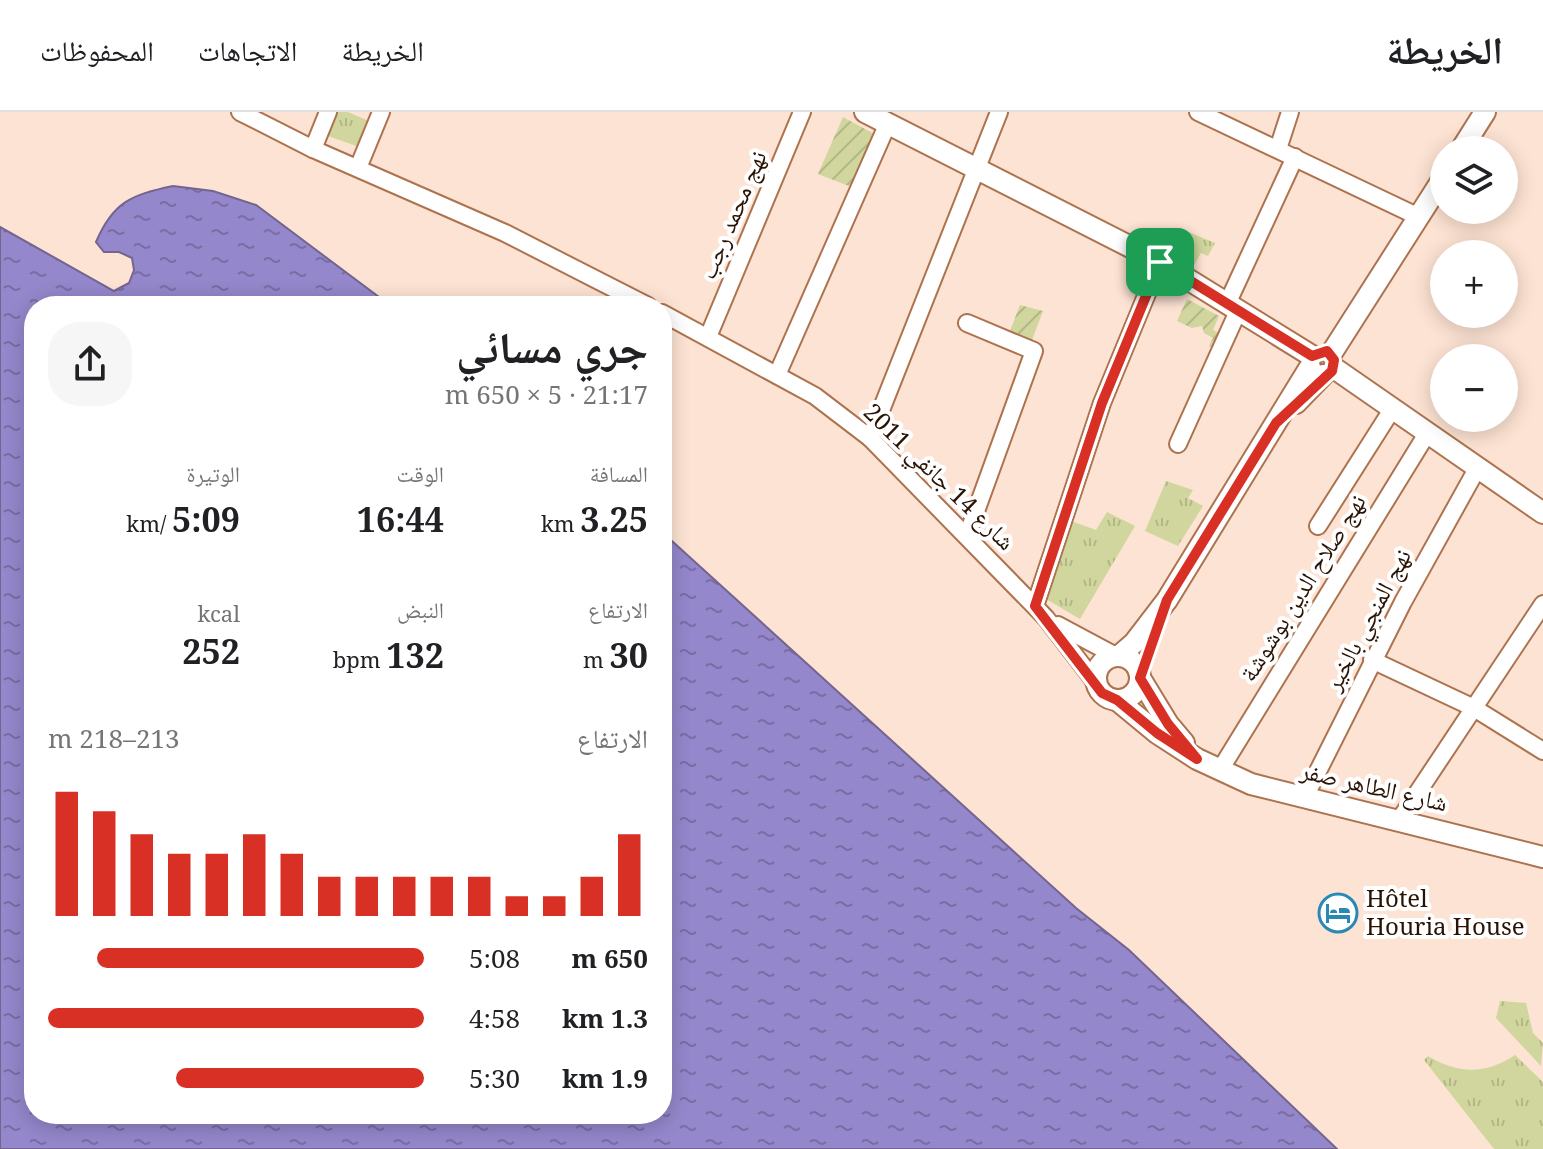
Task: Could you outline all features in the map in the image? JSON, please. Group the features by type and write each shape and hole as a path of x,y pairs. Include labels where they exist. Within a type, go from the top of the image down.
{"main road":[{"path":"865,112 1160,262 1393,408 1543,513"},
{"path":"1470,136 1485,112"},
{"path":"1167,600 1133,694 1117,700 1102,693 1096,683 1100,664 1118,656 1134,643 1167,600 1276,423 1322,364 1430,199"},
{"path":"1118,656 1131,660 1140,677"},
{"name":"شارع الطاهر صفر","path":"1140,677 1168,724 1197,759"},
{"name":"شارع الطاهر صفر","path":"1117,700 1157,733 1197,759 1251,784 1543,857"}],"street":[{"path":"240,112 313,149 505,233 628,296"},
{"path":"313,149 328,112"},
{"path":"358,168 381,112"},
{"name":"نهج محمد رجب","path":"708,337 802,112"},
{"path":"870,438 999,112"},
{"path":"1198,112 1419,217"},
{"path":"1278,149 1290,112"},
{"path":"777,375 888,123"},
{"path":"1178,444 1295,157"},
{"path":"1040,612 1102,403 1160,262"},
{"name":"شارع 14 جانفي 2011","path":"672,318 815,396 870,438 1040,612 1096,683"},
{"path":"967,323 1034,351 967,536"},
{"path":"1318,526 1393,408"},
{"name":"نهج صلاح الدين بوشوشة","path":"1220,770 1428,432"},
{"name":"نهج المنجي بالخير","path":"1305,797 1372,660 1478,467"},
{"path":"1400,819 1543,604"},
{"name":"شارع 14 جانفي 2011","path":"1040,612 1092,646 1118,656"},
{"path":"1372,660 1474,708 1543,751"}],"green space":[{"path":"334,112 348,112 371,122 359,147 328,136"},
{"path":"843,117 876,135 854,188 818,174"},
{"path":"1179,228 1215,243 1208,256 1201,253 1193,267 1167,253"},
{"path":"1187,299 1219,316 1213,330 1221,334 1214,349 1209,346 1213,338 1204,333 1202,326 1192,328 1177,321"},
{"path":"1020,305 1043,311 1030,345 1008,336"},
{"path":"1166,481 1193,490 1188,498 1203,506 1178,546 1145,531"},
{"path":"1107,512 1135,526 1080,619 1046,599 1071,521 1096,530"},
{"path":"1500,1001 1526,1003 1533,1033 1543,1043 1541,1066 1496,1018"},
{"path":"1515,1055 1543,1082 1543,1149 1494,1149 1424,1060 1428,1056 1450,1066 1472,1070 1493,1066"}],"water":[{"path":"173,186 213,191 256,205 378,296 24,296 24,1124 672,1124 672,541 1076,908 1129,950 1337,1149 0,1149 0,227 114,291 129,283 134,270 132,258 119,252 104,252 96,242 102,228 117,209 146,193"}],"place":[{"name":"Hôtel Houria House","path":"1338,913"}],"route":[{"path":"1160,262 1312,356 1319,351 1327,351 1334,360 1332,371 1323,375 1276,423 1167,600 1148,651 1140,678 1168,724 1197,759 1157,733 1117,700 1102,693 1082,663 1035,606 1102,403 1160,262"}]}
